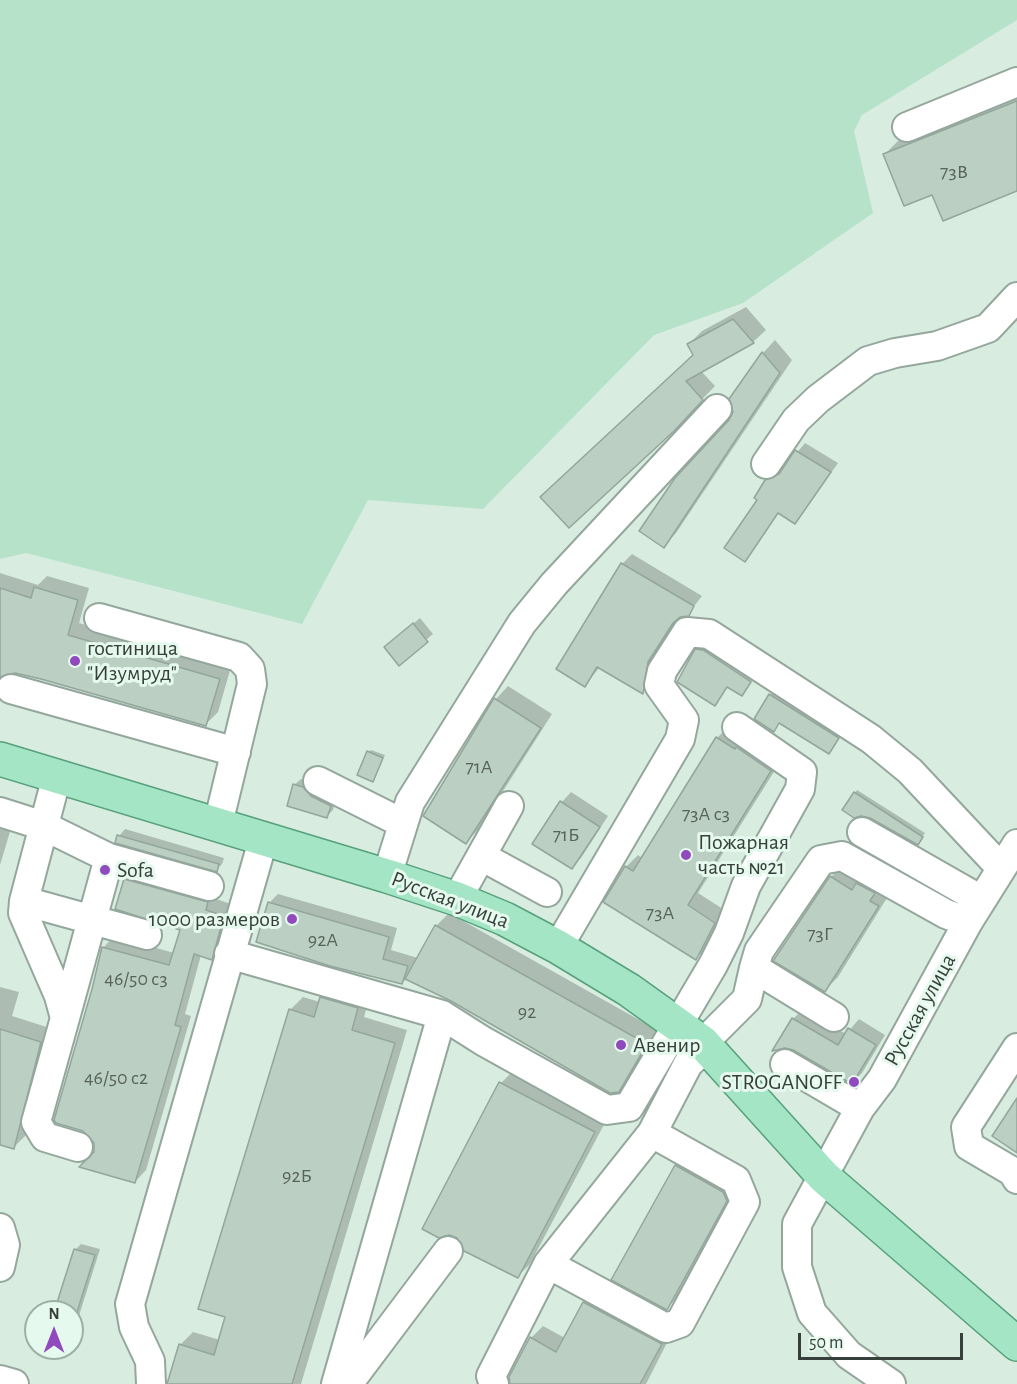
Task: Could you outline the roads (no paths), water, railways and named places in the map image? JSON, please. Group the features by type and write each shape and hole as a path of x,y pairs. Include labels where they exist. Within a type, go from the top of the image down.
{"main road":[{"name":"Русская улица","path":"0,759 264,837 457,899 505,919 558,947 696,1038 825,1177 1017,1344"}],"street":[{"path":"907,127 1017,82"},
{"path":"766,464 796,420 818,399 868,361 895,353 936,346 988,327 1017,297"},
{"path":"387,876 410,802 522,623 554,584 717,409"},
{"path":"99,618 239,657 250,669 252,684 218,824"},
{"path":"558,947 681,739 684,720 659,685 662,671 687,632 709,634 871,739 910,771 1001,868"},
{"path":"11,689 236,752"},
{"path":"494,1384 491,1376 548,1264 652,1133 688,1064 713,965 729,933 746,886 800,789 802,772 737,727"},
{"path":"57,776 23,912 59,996 64,1018"},
{"path":"318,781 402,823"},
{"path":"457,899 509,806"},
{"path":"0,812 44,826 109,858 209,886"},
{"path":"862,832 974,911"},
{"path":"151,1384 150,1361 134,1327 130,1304 264,837"},
{"name":"Русская улица","path":"825,1177 860,1108 882,1079 974,911 1017,844"},
{"path":"481,856 547,892"},
{"path":"229,954 442,1015 483,1041 608,1110 629,1107 696,1038 747,999 759,951 809,874 821,860 842,856 946,914 974,911"},
{"path":"78,1147 45,1137 36,1122 109,858"},
{"path":"24,901 147,935"},
{"path":"754,968 834,1017"},
{"path":"336,1384 442,1015"},
{"path":"1017,1048 966,1127 969,1146 1013,1172 1017,1179"},
{"path":"785,1064 860,1108"},
{"path":"548,1264 666,1328 680,1323 745,1202 736,1180 652,1133"},
{"path":"825,1177 796,1224 797,1267 812,1312 849,1355 891,1384"},
{"path":"0,1228 5,1245 0,1267"},
{"path":"348,1384 448,1251"},
{"path":"0,1380 14,1384"}],"place":[{"name":"гостиница \"Изумруд\"","path":"75,661"},
{"name":"Пожарная часть №21","path":"686,855"},
{"name":"Sofa","path":"105,870"},
{"name":"1000 размеров","path":"292,919"},
{"name":"Авенир","path":"621,1045"},
{"name":"STROGANOFF","path":"854,1082"}]}
